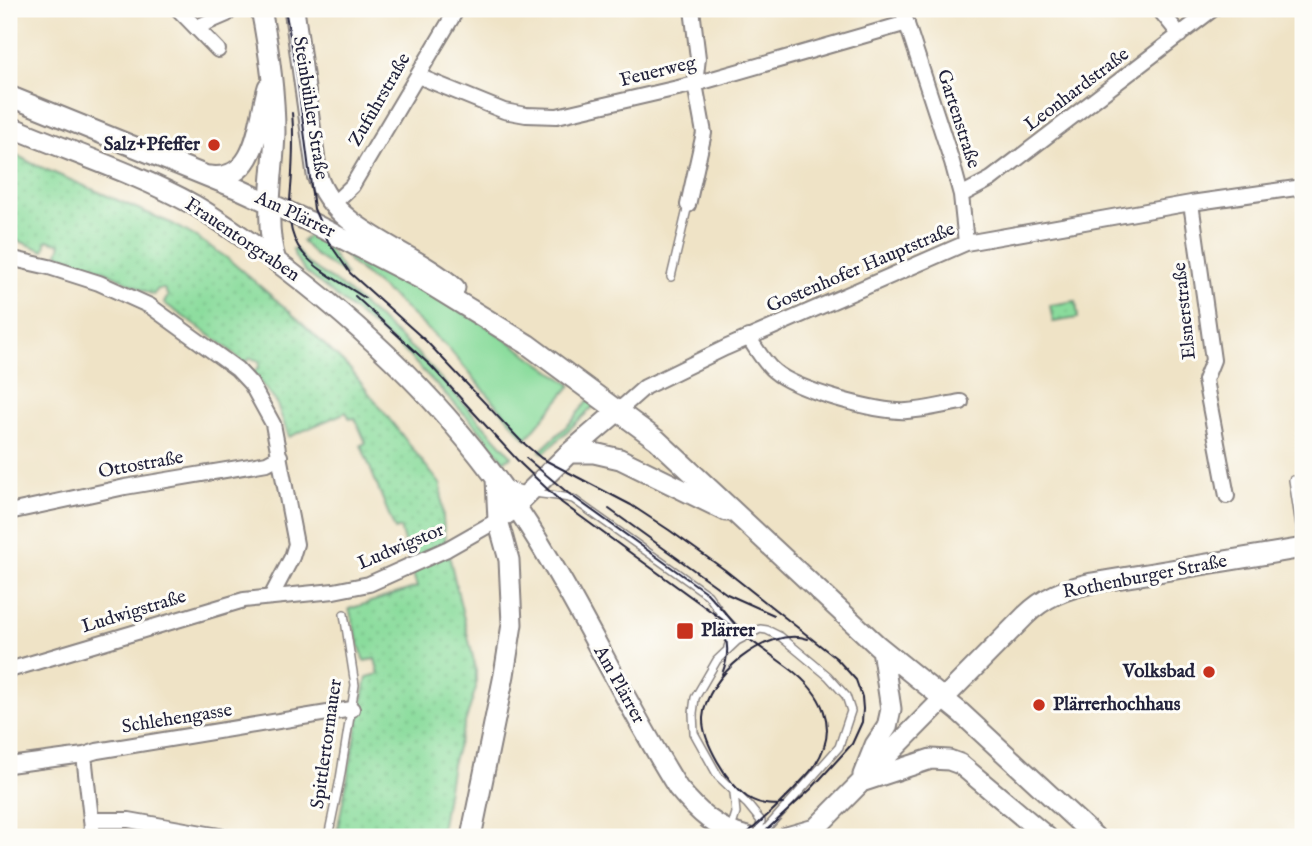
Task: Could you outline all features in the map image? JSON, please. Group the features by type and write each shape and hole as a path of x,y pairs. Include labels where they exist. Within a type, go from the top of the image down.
{"main road":[{"name":"Steinbühler Straße","path":"261,9 272,72 275,141 271,232 276,261"},
{"name":"Steinbühler Straße","path":"294,9 317,174 332,205"},
{"name":"Steinbühler Straße","path":"207,176 230,174 250,155 258,135 261,111 272,72"},
{"name":"Frauentorgraben","path":"9,96 242,190"},
{"name":"Frauentorgraben","path":"9,126 194,205 276,261 326,300 381,350"},
{"name":"Am Plärrer","path":"242,190 308,220 408,272 495,323 619,410 666,448 882,649 972,723 1095,837"},
{"path":"234,230 284,230 308,220 332,205"},
{"name":"Am Plärrer","path":"332,205 347,219 439,274 495,323"},
{"name":"Am Plärrer","path":"381,350 445,416 496,479 522,500 561,581 678,788 701,814 734,835"},
{"path":"498,520 619,410"},
{"name":"Am Plärrer","path":"569,453 586,452 620,459 742,519"},
{"path":"471,837 504,675 512,608 509,559 498,520 496,479"},
{"name":"Rothenburger Straße","path":"943,698 1031,610 1054,595 1092,583 1303,547"},
{"path":"860,782 875,745 887,727 891,709 882,649"},
{"path":"788,837 811,833 943,698"},
{"path":"860,782 931,759 949,760 960,764 1047,837"}],"street":[{"path":"178,9 218,50"},
{"path":"197,27 227,14 232,9"},
{"name":"Zufuhrstraße","path":"332,205 352,186 457,9"},
{"path":"688,205 704,133 695,83 698,58 692,9"},
{"path":"1159,9 1180,35"},
{"name":"Leonhardstraße","path":"961,195 991,179 1213,9"},
{"name":"Feuerweg","path":"418,76 504,111 545,117 557,116 695,83 904,16"},
{"name":"Gartenstraße","path":"904,16 961,195 966,243"},
{"name":"Gostenhofer Hauptstraße","path":"619,410 645,387 748,337 966,243 1191,203 1303,187"},
{"name":"Elsnerstraße","path":"1191,203 1213,360 1205,380 1227,496"},
{"path":"9,257 99,283 150,306 219,354 251,384 273,424 296,544 272,595"},
{"path":"748,337 774,371 796,385 880,409 906,412 961,402"},
{"name":"Ottostraße","path":"9,512 125,487 267,463 280,456"},
{"name":"Ludwigstor","path":"272,595 334,591 369,584 447,549 498,520"},
{"name":"Ludwigstraße","path":"9,670 244,600 272,595"},
{"name":"Schlehengasse","path":"9,765 85,755 352,709"},
{"path":"85,755 93,837"},
{"path":"92,820 130,820 225,837"}],"lane":[{"path":"671,277 688,205"},
{"path":"1293,480 1303,547"},
{"path":"522,500 554,495 573,499 708,595 729,625 732,635 728,648"},
{"name":"Spittlertormauer","path":"328,837 355,685 344,614"},
{"path":"760,629 774,633 828,676 846,696 851,711 839,747 758,837 761,821 718,776 694,733 693,713 695,698 717,660 728,648 760,629"},
{"path":"734,792 734,835"}],"green space":[{"path":"9,151 173,224 227,258 289,311 350,369 441,485 444,534 476,670 476,688 452,764 440,837 336,837 367,677 379,674 375,659 364,661 349,609 417,587 400,528 395,530 361,445 366,443 355,418 350,419 346,412 289,437 276,402 253,373 259,367 259,361 251,358 244,363 225,346 164,303 168,296 164,289 158,289 153,295 105,271 58,254 61,244 47,240 44,251 9,237"},
{"path":"314,233 347,276 315,255 302,241"},
{"path":"338,244 390,270 491,329 571,385 526,439 448,348 350,262"},
{"path":"293,249 296,249 307,263 344,288 416,352 512,456 504,461 480,430 405,352 306,272 295,257"},
{"path":"1076,301 1078,318 1053,322 1050,305"},
{"path":"589,399 596,404 544,453 540,451 572,421"}],"tram line":[{"path":"285,9 296,68 314,209 328,241 350,273 426,341 520,440 541,458 631,505 669,530 725,570 836,658 856,680 863,709 862,722 852,744 811,789 759,837"},
{"path":"292,113 290,225 293,234 303,253 316,266 365,298"},
{"path":"355,296 431,366 521,464 562,503 789,668 818,699 827,723 823,751 805,777 776,808 743,837"},
{"path":"526,458 568,493 707,593 749,639"},
{"path":"609,509 727,594 774,615"},
{"path":"716,619 724,632 727,645 722,674"},
{"path":"783,804 760,803 740,791 711,750 703,718 715,686 726,671 741,658 774,640 792,637 808,639"}],"place":[{"name":"Salz+Pfeffer","path":"214,145"},
{"name":"Plärrer","path":"685,631"},
{"name":"Volksbad","path":"1209,672"},
{"name":"Plärrerhochhaus","path":"1039,705"}]}
